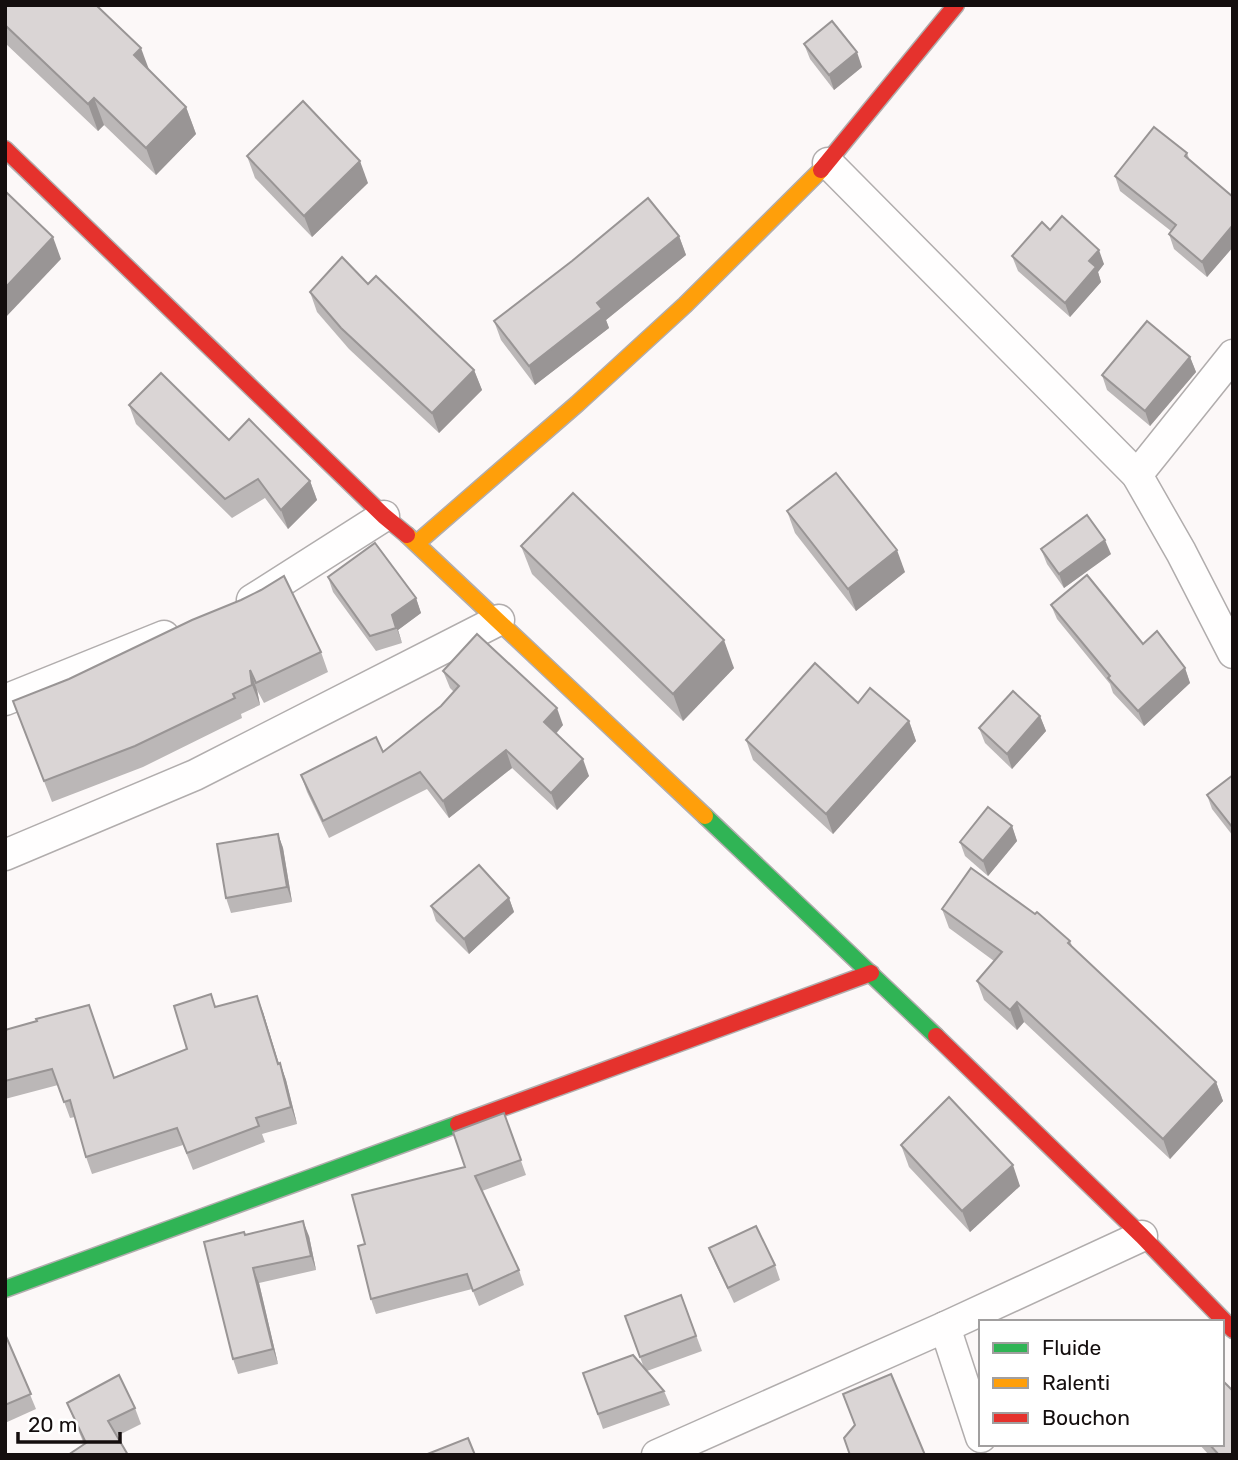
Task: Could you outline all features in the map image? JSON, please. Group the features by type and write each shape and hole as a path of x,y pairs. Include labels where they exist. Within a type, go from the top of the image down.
{"main road":[{"path":"416,543 577,404 685,305 828,163 954,6"},
{"path":"5,149 384,516 499,620 871,973 1230,1322"},
{"path":"5,1289 871,973"}],"street":[{"path":"828,163 1136,475 1181,552 1233,653"},
{"path":"1136,475 1233,355"},
{"path":"229,610 259,596 384,516"},
{"path":"5,855 195,775 499,620"},
{"path":"5,700 191,625"},
{"path":"657,1455 1142,1236"},
{"path":"945,1327 979,1431"}],"building":[{"path":"5,5 96,5 141,48 134,55 186,107 146,148 94,98 88,104 5,25"},
{"path":"832,21 857,52 829,75 804,44"},
{"path":"303,101 360,161 304,216 247,156"},
{"path":"1154,127 1187,153 1185,156 1233,197 1233,225 1202,262 1169,234 1176,225 1115,176"},
{"path":"5,191 53,237 5,288"},
{"path":"648,198 679,236 597,303 602,309 529,366 494,321"},
{"path":"1062,216 1099,250 1089,261 1096,267 1065,303 1012,256 1042,222 1050,230"},
{"path":"342,257 368,284 376,276 474,370 432,413 341,328 310,292"},
{"path":"1147,321 1190,357 1145,411 1102,375"},
{"path":"161,373 229,440 249,419 310,481 281,510 258,479 225,499 129,405"},
{"path":"836,473 897,550 848,589 787,511"},
{"path":"573,493 724,640 673,694 521,546"},
{"path":"1087,515 1105,540 1059,574 1041,549"},
{"path":"375,543 416,598 392,615 396,628 370,636 328,577"},
{"path":"1087,575 1143,644 1157,631 1185,668 1138,711 1108,678 1110,676 1051,605"},
{"path":"284,576 321,652 256,683 250,670 252,685 233,694 235,698 135,746 44,781 13,701 69,679 192,620 241,600"},
{"path":"477,634 557,708 544,722 583,759 551,793 506,750 443,801 420,772 323,821 301,775 376,737 383,752 441,706 459,686 443,671"},
{"path":"815,663 858,703 870,688 909,721 826,814 746,740"},
{"path":"1013,691 1040,716 1007,754 979,728"},
{"path":"1233,775 1233,828 1207,795"},
{"path":"988,807 1012,826 983,861 960,842"},
{"path":"278,834 287,887 226,898 217,844"},
{"path":"479,865 509,898 464,939 431,906"},
{"path":"971,868 1035,914 1037,912 1216,1082 1163,1139 1017,1002 1010,1010 977,981 1002,952 942,909"},
{"path":"211,994 215,1007 257,996 278,1064 280,1063 291,1107 256,1118 259,1126 187,1153 177,1128 86,1157 70,1100 64,1102 52,1069 5,1081 5,1030 89,1005 114,1078 187,1049 174,1006"},
{"path":"949,1097 1013,1165 962,1211 901,1145"},
{"path":"504,1113 521,1160 475,1176 519,1270 473,1291 467,1274 371,1299 358,1246 365,1244 352,1195 465,1167 453,1132"},
{"path":"303,1221 311,1256 253,1268 273,1349 233,1359 204,1242"},
{"path":"756,1226 775,1265 728,1288 709,1248"},
{"path":"681,1295 696,1336 640,1357 625,1316"},
{"path":"5,1334 31,1394 5,1405"},
{"path":"633,1355 664,1391 598,1414 583,1373"},
{"path":"891,1374 925,1455 850,1455 844,1438 855,1425 843,1394"},
{"path":"119,1375 135,1408 108,1421 128,1455 68,1455 86,1443 67,1403"},
{"path":"1224,1382 1233,1391 1233,1455 1219,1455 1211,1446 1224,1446"},
{"path":"468,1438 475,1455 425,1455"}],"traffic: fast":[{"path":"705,816 936,1036"},
{"path":"5,1289 458,1124"}],"traffic: slow":[{"path":"417,543 577,404 685,305 821,170"},
{"path":"407,535 705,816"}],"traffic: jam":[{"path":"821,170 956,5"},
{"path":"5,149 384,516 407,535"},
{"path":"458,1124 871,973"},
{"path":"936,1036 1142,1236 1223,1320"},
{"path":"1224,1321 1233,1330"}]}
